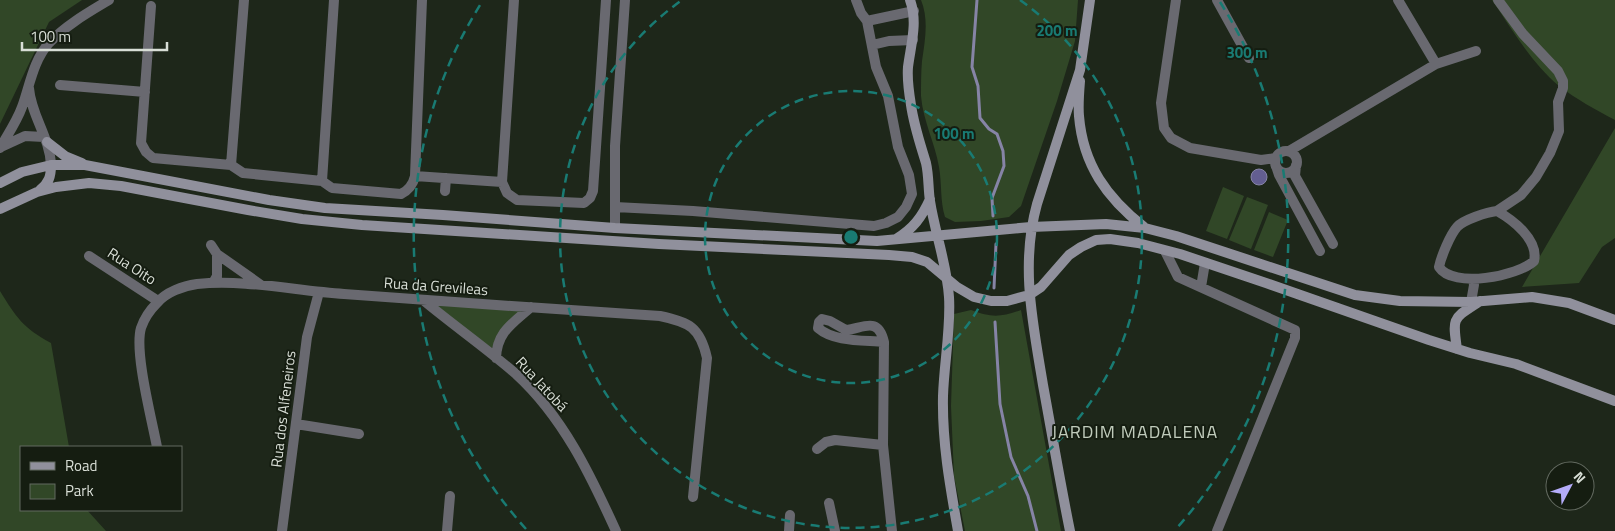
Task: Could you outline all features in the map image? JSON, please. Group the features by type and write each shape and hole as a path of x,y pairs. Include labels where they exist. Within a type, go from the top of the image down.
{"main road":[{"path":"910,0 914,11 913,40 908,69 910,103 916,134 930,182 930,199 939,236 949,299 943,396 944,443 958,531"},
{"path":"1090,0 1080,70 1078,116 1086,152 1102,185 1113,200 1124,212 1145,228"},
{"path":"1070,531 1029,295 1031,227 1049,162 1080,70"},
{"path":"46,139 65,156 85,165"},
{"path":"37,192 50,179 51,165"},
{"path":"0,183 22,172 51,165 85,165 269,200 326,208 443,214 615,228 878,242 1031,227 1106,224 1145,228 1176,236 1355,295 1400,301 1476,301 1532,297 1569,302 1615,320"},
{"path":"0,209 37,192 56,187 97,184 121,186 302,219 362,225 659,244 912,257 927,262 957,287 974,297 991,301 1007,301 1029,295 1047,282 1069,255 1080,247 1096,240 1110,239 1138,243 1165,250 1457,349 1516,364 1615,401"},
{"path":"893,240 915,226 924,213 930,199"},
{"path":"1457,349 1455,323 1457,316 1476,301"}],"street":[{"path":"0,148 18,117 37,61 49,43 88,13 109,0"},
{"path":"231,165 244,0"},
{"path":"322,180 334,0"},
{"path":"151,6 142,143 146,152 153,158 231,165 243,173 322,180 332,188 401,194 407,191 413,184 415,176 422,0"},
{"path":"514,0 502,182 507,193 516,200 584,203 590,198 593,191 606,0"},
{"path":"615,228 615,146 626,0"},
{"path":"615,207 693,211 874,226 898,217 906,207 912,194 909,175 898,147 888,96 876,68 867,21 861,13 856,0"},
{"path":"1176,0 1161,103 1164,128 1171,138 1190,148 1276,162"},
{"path":"1217,0 1249,58"},
{"path":"1398,0 1436,64"},
{"path":"1497,211 1514,223 1532,243 1536,253 1534,261 1520,270 1502,275 1473,279 1446,274 1440,267 1441,260 1456,228 1460,224 1487,212 1497,211 1521,195 1536,178 1550,153 1559,131 1558,102 1563,88 1563,81 1558,71 1523,34 1498,0"},
{"path":"867,21 914,11"},
{"path":"872,45 889,41 913,40"},
{"path":"1320,251 1279,176 1276,162 1281,152 1290,151 1436,64 1476,51"},
{"path":"29,82 35,115 51,154 51,165"},
{"path":"60,85 145,92"},
{"path":"0,148 24,136 46,139"},
{"path":"1290,151 1296,158 1295,176 1333,244"},
{"path":"1276,162 1280,170 1287,172 1296,166"},
{"path":"415,176 502,182"},
{"path":"445,191 446,178"},
{"path":"211,245 217,254 262,285"},
{"path":"1165,250 1178,277 1295,330 1295,338 1217,531"},
{"path":"213,283 217,276 217,254"},
{"name":"Rua Oito","path":"89,256 158,301"},
{"path":"1201,287 1205,263"},
{"path":"1473,279 1476,301"},
{"name":"Rua da Grevileas","path":"156,446 139,349 141,329 148,313 158,301 169,293 196,284 262,285 319,292 660,316 680,320 693,328 703,342 707,358 693,497"},
{"name":"Rua dos Alfeneiros","path":"282,531 308,337 319,292"},
{"name":"Rua Jatobá","path":"423,300 516,374 543,403 565,431 591,477 616,531"},
{"path":"496,358 496,344 505,331 531,307"},
{"path":"884,342 824,334 818,328 819,322 822,319 830,321 846,330 869,324 876,326 882,334 884,342 883,445 892,531"},
{"path":"296,424 360,434"},
{"path":"816,449 826,442 835,440 883,445"},
{"path":"447,531 450,496"},
{"path":"830,504 835,531"},
{"path":"608,514 610,531"},
{"path":"789,531 790,515"}],"green space":[{"path":"0,0 82,0 49,22 0,124"},
{"path":"921,0 1078,0 1075,41 1057,101 1021,206 1009,217 955,222 945,217 942,205 939,167 924,114 921,96 926,30"},
{"path":"1492,0 1615,0 1615,120 1572,95 1549,77 1522,45"},
{"path":"1615,128 1615,238 1602,247 1579,283 1522,287"},
{"path":"1223,187 1244,196 1227,239 1206,231"},
{"path":"1247,197 1268,205 1251,249 1229,240"},
{"path":"1269,212 1288,220 1273,257 1254,250"},
{"path":"0,291 21,321 33,332 51,343 69,446 20,446 20,511 88,511 106,531 0,531"},
{"path":"433,304 523,310 499,333 493,344 492,351"},
{"path":"971,310 996,316 1021,310 1061,531 965,531 954,476 951,406 954,314"}],"shaded area":[{"path":"1259,169 1267,177 1259,185 1251,177"}],"waterway":[{"path":"977,0 972,67 978,86 980,118 989,129 997,134 1003,151 1004,166 992,198 993,216"},
{"path":"994,288 996,244"},
{"path":"995,322 1000,404 1011,457 1028,496 1037,531"}],"district":[{"name":"JARDIM MADALENA","path":"1135,431"}]}
